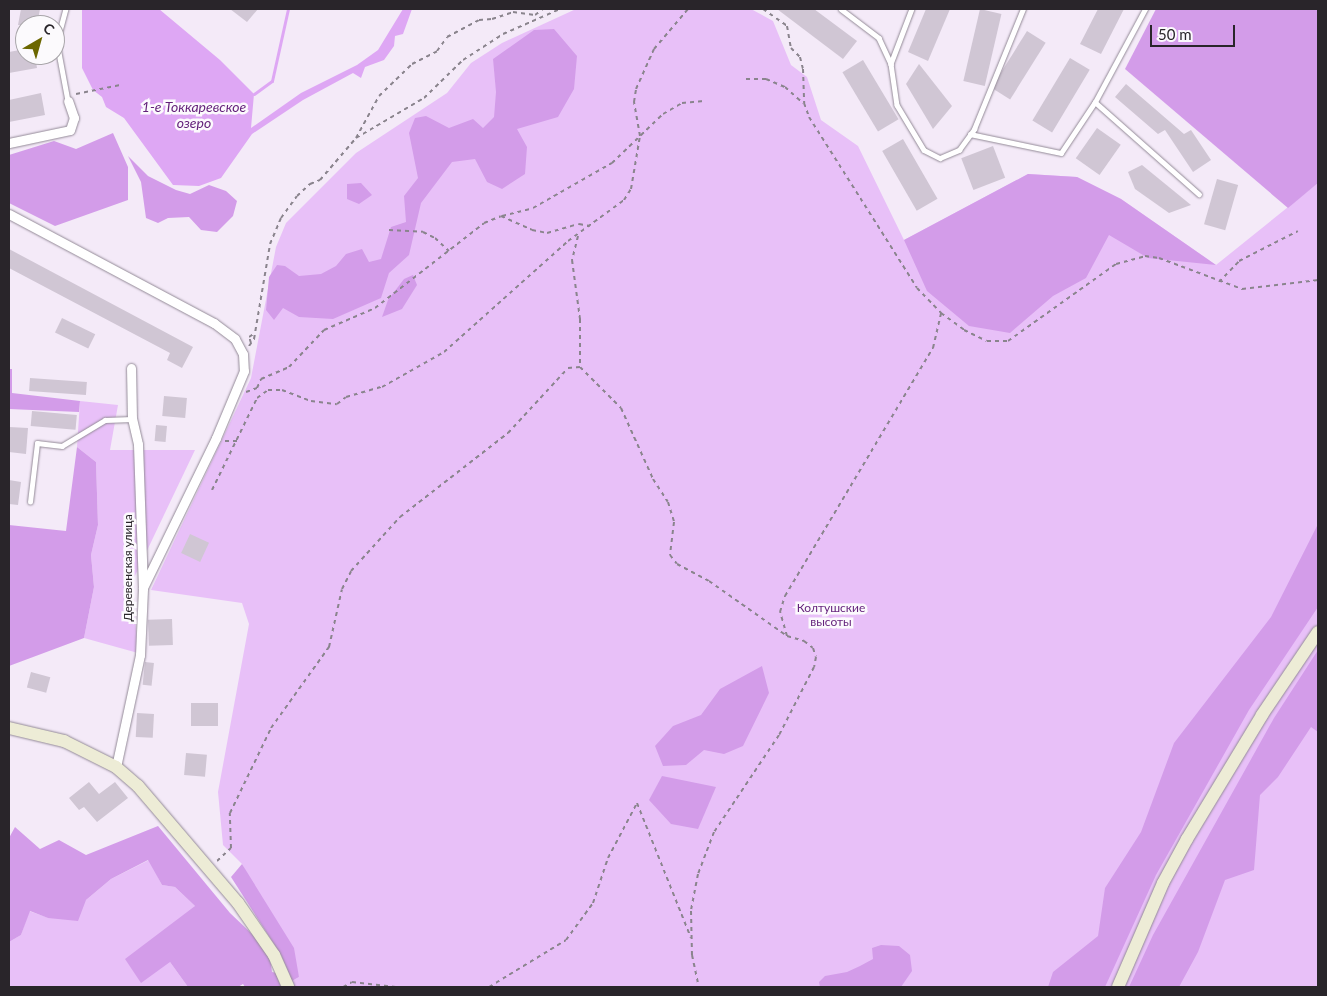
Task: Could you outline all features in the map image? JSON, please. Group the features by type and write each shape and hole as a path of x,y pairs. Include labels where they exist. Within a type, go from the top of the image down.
{"main road":[{"path":"1118,987 1164,883 1187,839 1262,715 1318,632"},
{"path":"9,728 64,741 116,767 138,786 209,868 258,931 288,987"}],"street":[{"path":"9,144 70,130 74,118 70,98"},
{"path":"9,214 178,302 235,339 243,354 244,371 216,438 143,588"},
{"name":"Деревенская улица","path":"116,767 140,655 143,588 138,444 132,419 131,368"}],"lane":[{"path":"66,9 57,42 70,98"},
{"path":"841,9 879,38 891,64 897,105 924,150 940,158 959,150 970,134 1023,9"},
{"path":"891,64 912,9"},
{"path":"970,134 1061,153 1095,102 1145,9"},
{"path":"1095,102 1199,194"},
{"path":"30,502 38,443 62,446 105,420 132,419"}],"path":[{"path":"254,339 270,244 281,218 297,196 310,184 320,180 356,138 379,96 412,64 437,51 447,37 479,20 492,19 513,12 535,15 542,9"},
{"path":"356,138 424,98 481,47 503,34 560,9"},
{"path":"212,490 257,398 268,390 282,390 311,401 336,404 346,397 382,387 444,352 532,272 624,200 631,189 640,136 634,102 636,89 654,49 688,9"},
{"path":"763,9 787,26 791,48 800,57 803,68 804,103 809,116 918,288 941,313 964,330 987,341 1008,341 1116,264 1146,256 1159,258 1242,289 1265,289 1318,280"},
{"path":"746,79 766,79 786,87 804,103"},
{"path":"70,98 120,85"},
{"path":"234,393 257,388 261,379 288,367 324,330 374,308 394,290 449,251 484,222 533,208 612,163 663,114 682,103 704,101"},
{"path":"501,216 532,230 547,232 579,224 590,226"},
{"path":"389,230 423,232 435,238 449,251"},
{"path":"1219,282 1238,261 1298,231"},
{"path":"578,236 572,260 580,319 580,367 621,408 653,479 668,502 674,522 670,555 677,564 709,581 787,636 813,648 816,657 814,667 779,735 714,832 698,874 691,911 692,940 699,987"},
{"path":"787,636 780,612 785,596 933,348 941,313"},
{"path":"252,343 249,337 255,334"},
{"path":"209,868 231,848 230,813 272,728 329,647 342,589 351,571 400,517 508,433 552,382 568,368 580,367"},
{"path":"489,987 566,940 593,903 608,858 637,803 692,940"},
{"path":"343,987 352,982 396,987"}],"green space":[{"name":"Колтушские высоты","path":"576,9 751,9 773,21 791,65 807,77 821,120 858,146 904,240 1028,174 1077,177 1121,199 1216,265 1318,183 1318,987 295,987 292,981 299,977 242,864 223,845 218,792 249,624 242,603 151,590 251,378 276,247 286,223 356,153 447,93 471,63 502,43"},
{"path":"80,401 118,405 110,450 195,450 132,582 138,653 84,638 94,587 91,555 98,525 96,462 77,447"},
{"path":"149,860 162,885 175,887 195,906 170,962 188,987 9,987 9,942 21,935 29,911 49,918 86,900 111,879"}],"shaded area":[{"path":"1156,9 1318,9 1318,183 1288,208 1125,69"},
{"path":"554,29 577,56 574,89 558,117 517,129 527,147 525,174 502,189 487,182 475,159 452,162 421,203 409,255 389,273 381,298 333,319 299,317 283,308 274,320 266,310 269,277 277,265 285,266 299,276 321,274 336,266 346,254 362,249 369,262 381,259 391,227 406,222 404,196 418,178 409,133 415,118 426,116 449,128 473,119 483,128 494,117 496,92 493,59 534,30"},
{"path":"113,133 128,167 128,200 55,226 9,203 9,155 54,141 76,149"},
{"path":"128,156 148,176 176,190 190,194 209,185 226,191 237,201 233,216 217,232 201,230 189,217 168,218 158,223 146,218 141,182"},
{"path":"1028,174 1077,177 1121,199 1216,265 1148,258 1109,235 1086,278 1053,296 1010,333 969,326 927,291 904,240"},
{"path":"361,183 372,195 359,204 347,199 347,184"},
{"path":"413,275 417,285 402,309 382,317 388,300 404,279"},
{"path":"9,369 12,369 12,393 80,401 79,412 9,409"},
{"path":"77,447 96,462 98,525 91,555 94,587 84,638 9,666 9,525 66,531"},
{"path":"1318,524 1318,607 1249,710 1156,875 1105,987 1048,987 1053,972 1098,936 1105,888 1141,832 1174,743 1271,617"},
{"path":"1318,650 1318,732 1311,727 1278,777 1260,795 1254,870 1225,880 1198,952 1179,987 1129,987 1153,935 1274,718"},
{"path":"762,666 769,693 743,746 724,754 704,750 686,765 663,766 655,746 673,726 701,715 720,689"},
{"path":"662,776 716,787 698,829 671,824 649,800"},
{"path":"158,826 230,913 269,950 272,972 290,976 281,955 231,877 242,864 294,948 299,977 292,981 277,976 281,987 245,987 243,984 238,987 188,987 170,962 141,983 125,959 195,906 175,887 162,885 148,860 111,879 86,900 78,921 48,918 30,911 21,935 9,942 9,838 15,827 40,849 59,840 86,855"},
{"path":"881,945 899,946 910,955 912,971 901,987 820,987 819,982 825,976 847,972 873,959 872,948"}],"water":[{"name":"1-е Токкаревское озеро","path":"82,9 159,9 220,60 254,94 251,128 301,93 357,65 378,50 403,9 412,9 403,34 395,36 394,46 384,60 365,67 361,78 353,73 303,100 252,134 221,178 199,186 173,185 124,118 106,107 102,97 93,90 82,68"}],"building":[{"path":"21,9 40,9 39,15 20,15"},
{"path":"230,9 258,9 247,22"},
{"path":"777,9 814,9 857,41 843,59"},
{"path":"926,9 950,9 928,61 908,52"},
{"path":"980,9 1001,14 985,86 963,81"},
{"path":"1098,9 1124,9 1101,54 1080,44"},
{"path":"1027,31 1046,43 1010,99 991,88"},
{"path":"15,51 15,65 37,65 37,68 9,73 9,52"},
{"path":"1070,58 1090,70 1052,132 1032,121"},
{"path":"863,60 899,119 878,132 842,72"},
{"path":"919,64 952,106 933,129 906,84"},
{"path":"1126,84 1184,134 1191,130 1211,160 1193,172 1165,130 1158,134 1115,97"},
{"path":"41,93 45,115 9,122 9,100"},
{"path":"1097,128 1121,145 1100,175 1076,158"},
{"path":"903,139 938,199 917,211 882,151"},
{"path":"993,146 1005,178 973,190 961,158"},
{"path":"1142,165 1191,205 1169,213 1135,189 1128,172"},
{"path":"1217,179 1238,185 1225,230 1204,224"},
{"path":"9,249 193,347 182,368 167,360 170,353 9,268"},
{"path":"62,318 95,334 88,349 55,332"},
{"path":"30,378 87,382 86,395 29,391"},
{"path":"164,396 187,398 185,418 162,416"},
{"path":"32,411 77,415 76,430 31,426"},
{"path":"156,425 167,426 166,442 155,441"},
{"path":"9,427 28,428 26,454 9,452"},
{"path":"9,480 21,482 18,505 9,504"},
{"path":"190,534 209,543 200,562 181,553"},
{"path":"172,619 173,645 149,646 148,620"},
{"path":"145,662 154,663 152,686 143,685"},
{"path":"31,672 50,677 46,693 27,687"},
{"path":"191,703 218,703 218,726 191,726"},
{"path":"137,713 154,714 153,738 136,737"},
{"path":"186,753 207,755 205,777 184,775"},
{"path":"89,782 99,794 115,782 128,798 97,822 84,807 79,810 69,798"}],"waterway":[{"path":"254,94 272,81 288,9"}]}
